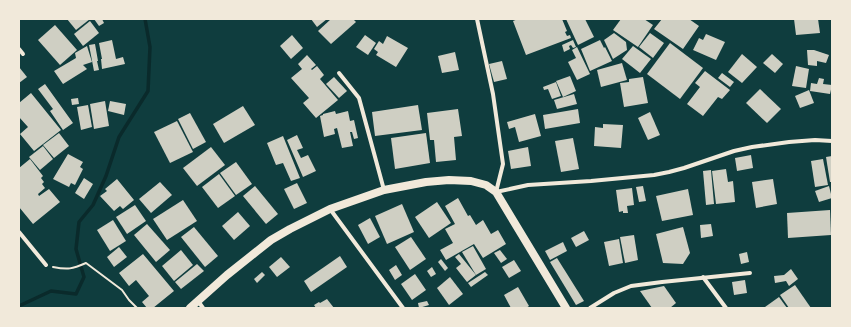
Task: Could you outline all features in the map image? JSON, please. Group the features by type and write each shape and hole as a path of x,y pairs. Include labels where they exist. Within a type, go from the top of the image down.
{"main road":[{"path":"190,308 200,305 226,275 271,240 330,209 384,190 426,182 449,180 471,181 486,184 496,192 566,308"}],"street":[{"path":"477,19 493,94 503,164 496,192 528,186 654,175 684,168 734,151 752,147 788,142 832,140"},
{"path":"19,50 23,54"},
{"path":"339,73 359,98 384,190"},
{"path":"330,209 403,308"},
{"path":"19,232 46,265"},
{"path":"590,308 614,293 631,286 750,273"},
{"path":"703,278 726,308"}],"path":[{"path":"46,265 66,269 74,268 86,263 122,290 137,308"}],"building":[{"path":"67,19 90,19 76,30"},
{"path":"94,19 102,19 104,23 99,26"},
{"path":"311,19 327,19 317,27"},
{"path":"331,19 353,19 356,22 331,44 318,31"},
{"path":"518,19 562,19 567,31 565,32 567,36 570,35 571,38 526,55 513,21"},
{"path":"566,19 585,19 594,37 578,45"},
{"path":"621,19 644,19 653,25 638,47 613,30"},
{"path":"662,19 689,19 699,26 683,49 654,29"},
{"path":"794,19 818,19 820,33 796,35"},
{"path":"90,21 99,33 83,46 74,34"},
{"path":"55,25 77,50 60,65 38,40"},
{"path":"614,33 626,42 627,50 613,59 604,40"},
{"path":"650,33 664,43 653,58 639,47"},
{"path":"706,34 725,42 716,60 693,50 699,38 703,40"},
{"path":"292,35 303,48 291,59 280,46"},
{"path":"365,35 376,43 368,55 356,47"},
{"path":"387,36 408,48 396,67 376,55 378,52 374,49 379,41 383,44"},
{"path":"112,40 116,59 123,57 125,64 102,69 99,43"},
{"path":"573,40 576,47 573,48 571,45 569,46 570,49 564,52 562,45"},
{"path":"600,40 612,61 590,71 581,49"},
{"path":"670,43 703,68 680,99 647,74"},
{"path":"95,44 99,70 94,71 89,45"},
{"path":"87,46 92,62 83,65 87,69 63,84 54,71 76,58 75,53"},
{"path":"633,46 651,59 640,73 622,59"},
{"path":"577,47 590,74 577,80 568,62 576,58 572,50"},
{"path":"807,50 814,50 829,55 826,63 817,61 817,66 808,65"},
{"path":"455,52 459,70 442,73 438,56"},
{"path":"742,54 757,67 742,83 728,72"},
{"path":"772,54 783,64 775,73 763,63"},
{"path":"307,55 316,65 311,69 312,70 317,66 324,75 320,79 338,100 316,118 303,103 309,98 291,78 302,69 298,64"},
{"path":"502,61 507,79 494,82 489,64"},
{"path":"622,63 627,80 601,87 597,70"},
{"path":"796,66 809,69 806,88 792,86"},
{"path":"19,67 27,77 19,83"},
{"path":"705,71 730,90 722,99 718,97 703,116 687,104 700,87 695,83"},
{"path":"722,73 734,82 730,87 718,78"},
{"path":"570,76 576,91 563,97 556,81"},
{"path":"334,77 347,91 339,98 326,84"},
{"path":"643,77 648,103 624,107 620,83 629,82 629,79"},
{"path":"819,78 824,79 823,84 832,85 830,94 810,91 811,83 817,84"},
{"path":"556,82 561,96 552,99 548,89 544,90 543,87"},
{"path":"45,84 73,123 63,130 50,111 53,109 38,89"},
{"path":"760,89 781,109 767,123 746,103"},
{"path":"809,90 814,103 800,108 795,96"},
{"path":"31,93 61,130 34,151 20,134 28,127 19,117 19,103"},
{"path":"574,94 577,104 557,109 554,100"},
{"path":"78,98 79,104 72,105 71,99"},
{"path":"105,101 109,126 94,129 90,104"},
{"path":"110,101 126,104 124,115 108,111"},
{"path":"88,105 92,127 81,130 77,107"},
{"path":"418,105 422,130 375,136 372,112"},
{"path":"243,106 255,125 224,143 213,124"},
{"path":"458,109 462,136 454,137 456,160 436,162 434,140 430,140 427,113"},
{"path":"578,109 580,123 545,129 543,115"},
{"path":"335,111 336,114 348,111 350,121 354,120 358,138 354,139 352,132 350,132 353,146 342,148 337,128 334,129 335,134 324,137 320,116"},
{"path":"650,112 660,135 648,140 638,118"},
{"path":"190,113 206,142 193,149 178,119"},
{"path":"535,114 541,136 519,142 515,127 509,129 507,122"},
{"path":"177,121 193,152 170,163 154,132"},
{"path":"603,124 623,125 621,148 594,146 595,127 603,128"},
{"path":"59,133 69,146 54,158 43,145"},
{"path":"426,133 430,163 395,169 391,138"},
{"path":"297,135 303,148 297,150 301,158 308,155 316,171 303,177 287,140"},
{"path":"283,136 300,178 291,181 283,163 276,165 267,143"},
{"path":"573,138 579,169 561,172 555,141"},
{"path":"43,146 53,159 40,170 29,157"},
{"path":"211,147 225,165 197,186 183,168"},
{"path":"528,147 531,166 511,169 508,151"},
{"path":"68,154 83,162 80,167 83,169 75,185 71,183 69,187 53,179"},
{"path":"751,155 753,168 737,171 735,158"},
{"path":"832,156 832,182 830,182 826,157"},
{"path":"30,159 43,176 41,178 44,182 42,184 45,188 38,194 39,196 49,189 60,202 33,224 19,207 19,168"},
{"path":"823,159 828,185 815,187 811,161"},
{"path":"236,162 252,184 236,195 220,173"},
{"path":"726,169 728,182 733,181 735,202 716,204 712,171"},
{"path":"711,170 714,204 706,205 703,171"},
{"path":"219,174 235,196 218,208 202,187"},
{"path":"84,178 93,184 84,199 75,193"},
{"path":"117,179 134,200 123,209 120,206 114,211 100,196 107,191 105,189"},
{"path":"773,179 777,204 756,208 752,182"},
{"path":"160,182 172,195 151,213 139,199"},
{"path":"297,183 307,203 294,209 284,189"},
{"path":"255,186 278,214 266,224 243,196"},
{"path":"643,186 646,201 639,202 636,187"},
{"path":"829,186 832,198 819,202 815,191"},
{"path":"632,188 634,205 627,206 628,213 623,213 623,211 619,212 616,190"},
{"path":"688,189 693,215 662,221 656,196"},
{"path":"458,198 468,216 470,215 476,225 483,220 491,234 498,230 506,244 483,258 474,244 446,260 440,250 453,243 445,229 455,224 445,206"},
{"path":"183,200 197,221 167,240 153,219"},
{"path":"437,202 451,223 429,238 415,217"},
{"path":"402,204 414,232 387,244 375,216"},
{"path":"135,205 146,221 127,234 116,217"},
{"path":"830,210 831,235 788,238 787,213"},
{"path":"238,212 250,226 234,240 222,226"},
{"path":"370,218 380,237 368,244 358,225"},
{"path":"113,220 126,241 110,251 97,230"},
{"path":"147,224 170,250 156,262 134,235"},
{"path":"711,224 713,236 701,238 700,225"},
{"path":"194,227 218,256 205,267 181,237"},
{"path":"683,227 690,253 683,264 663,263 656,234"},
{"path":"584,231 589,240 576,247 571,238"},
{"path":"634,235 638,260 625,263 620,237"},
{"path":"411,237 426,259 410,270 395,247"},
{"path":"619,239 623,263 609,266 604,242"},
{"path":"563,242 567,251 550,260 545,251"},
{"path":"473,246 486,269 476,275 462,252"},
{"path":"119,247 127,257 114,267 107,257"},
{"path":"181,250 193,265 174,281 162,266"},
{"path":"500,250 507,259 501,263 494,253"},
{"path":"747,252 749,262 741,264 739,254"},
{"path":"143,254 174,291 153,308 147,308 142,302 149,296 136,280 129,286 119,273"},
{"path":"459,254 476,275 467,282 456,268 461,264 455,257"},
{"path":"340,256 347,267 311,292 304,281"},
{"path":"281,257 290,267 277,277 269,267"},
{"path":"557,258 584,301 576,305 550,262"},
{"path":"441,259 448,268 445,271 438,262"},
{"path":"514,260 521,271 509,278 502,267"},
{"path":"197,264 204,271 181,289 175,282"},
{"path":"396,265 402,275 395,280 389,270"},
{"path":"432,267 436,274 431,277 427,271"},
{"path":"791,269 798,279 789,286 786,281 775,283 774,276 784,275"},
{"path":"262,272 265,275 257,283 254,279"},
{"path":"485,272 488,275 471,287 468,283"},
{"path":"415,274 426,290 412,300 401,284"},
{"path":"450,277 463,294 449,305 437,288"},
{"path":"745,280 747,293 734,295 732,282"},
{"path":"795,285 811,308 789,308 780,295"},
{"path":"664,286 676,303 670,308 652,308 640,291"},
{"path":"518,287 529,306 526,308 511,308 504,295"},
{"path":"779,297 787,308 765,307"},
{"path":"327,299 334,308 316,308 314,305 319,302 320,303"},
{"path":"427,301 429,305 419,308 418,303"}],"waterway":[{"path":"19,306 51,291 76,294 84,277 76,249 79,222 93,205 106,176 119,137 148,91 150,47 145,19"}]}
